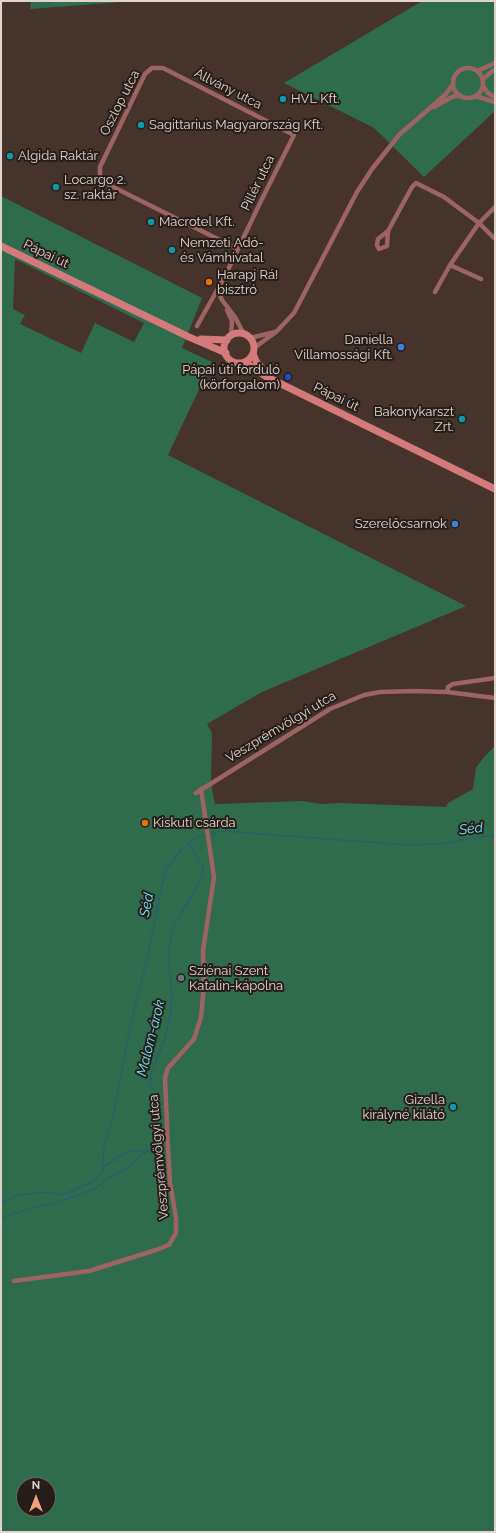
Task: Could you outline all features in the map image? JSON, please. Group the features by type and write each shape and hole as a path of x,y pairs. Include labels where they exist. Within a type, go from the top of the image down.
{"main road":[{"name":"Pápai út","path":"1,246 189,337 226,353"},
{"path":"244,334 250,338 254,351 245,362 234,362 229,359 225,346 229,338 244,334"},
{"name":"Pápai út","path":"189,337 217,340 229,338"},
{"name":"Pápai út","path":"254,351 257,363 273,380"},
{"name":"Pápai út","path":"245,362 273,380 495,489"}],"street":[{"path":"477,70 483,78 483,86 480,92 475,96 468,98 460,95 454,88 454,79 459,71 468,68 477,70 495,63"},
{"name":"Állvány utca","path":"152,68 163,68 294,135"},
{"name":"Oszlop utca","path":"152,68 145,74 100,171 100,175 107,184 238,249"},
{"path":"483,78 495,69"},
{"path":"254,351 276,332 294,312 357,192 372,169 399,135 429,109 454,84"},
{"path":"483,86 488,93 495,97"},
{"path":"429,109 452,97 460,95"},
{"path":"475,96 495,102"},
{"name":"Pillér utca","path":"197,326 238,249 294,135"},
{"path":"388,231 412,186 416,183 444,197 479,223 495,239"},
{"path":"435,292 450,264 479,223 495,207"},
{"path":"450,264 481,279"},
{"path":"220,284 220,295 232,322 229,338"},
{"path":"227,308 235,316 244,334"},
{"path":"250,338 276,332"},
{"path":"447,692 448,687 453,684 495,678"},
{"name":"Veszprémvölgyi utca","path":"196,793 330,709 348,701 380,692 447,692 495,698"},
{"name":"Veszprémvölgyi utca","path":"14,1281 47,1275 75,1274 99,1268 156,1250 169,1244 176,1233 176,1218 170,1182 164,1078 168,1068 194,1039 201,1017 204,985 203,951 214,877 202,789"}],"green space":[{"path":"31,1 122,1 122,2 30,9"},
{"path":"422,1 495,1 495,111 424,177 374,128 284,83"},
{"path":"1,196 202,298 182,348 212,362 168,455 466,606 262,692 207,724 212,733 211,784 215,804 302,801 321,804 341,803 446,807 448,803 473,789 476,768 495,746 495,1532 1,1532","holes":["15,259 144,323 134,342 95,323 81,353 20,324 25,315 13,309"]}],"waterway":[{"name":"Séd","path":"210,834 223,831 406,845 441,844 478,837 495,836"},
{"name":"Séd","path":"1,1205 14,1196 44,1192 62,1195 92,1182 103,1171 104,1146 113,1117 131,1022 146,964 166,870 183,847 198,837 206,835"},
{"name":"Malom-árok","path":"1,1222 7,1216 35,1207 59,1202 96,1188 111,1176 128,1168 140,1156 149,1151 154,1137 153,1128 158,1118 159,1103 153,1096 150,1084 152,1071 164,1041 170,1017 172,996 168,951 174,925 198,885 204,869 189,843"},
{"name":"Malom-árok","path":"103,1167 128,1151 148,1151"}],"place":[{"name":"HVL Kft.","path":"283,99"},
{"name":"Sagittarius Magyarország Kft.","path":"141,125"},
{"name":"Algida Raktár","path":"10,156"},
{"name":"Locargo 2. sz. raktár","path":"56,187"},
{"name":"Macrotel Kft.","path":"151,222"},
{"name":"Nemzeti Adó- és Vámhivatal","path":"172,250"},
{"name":"Harapj Rá! bisztró","path":"209,282"},
{"name":"Daniella Villamossági Kft.","path":"401,347"},
{"name":"Pápai úti forduló (körforgalom)","path":"288,377"},
{"name":"Bakonykarszt Zrt.","path":"462,419"},
{"name":"Szerelőcsarnok","path":"455,524"},
{"name":"Kiskuti csárda","path":"145,823"},
{"name":"Sziénai Szent Katalin-kápolna","path":"181,978"},
{"name":"Gizella királyné kilátó","path":"453,1107"}]}
